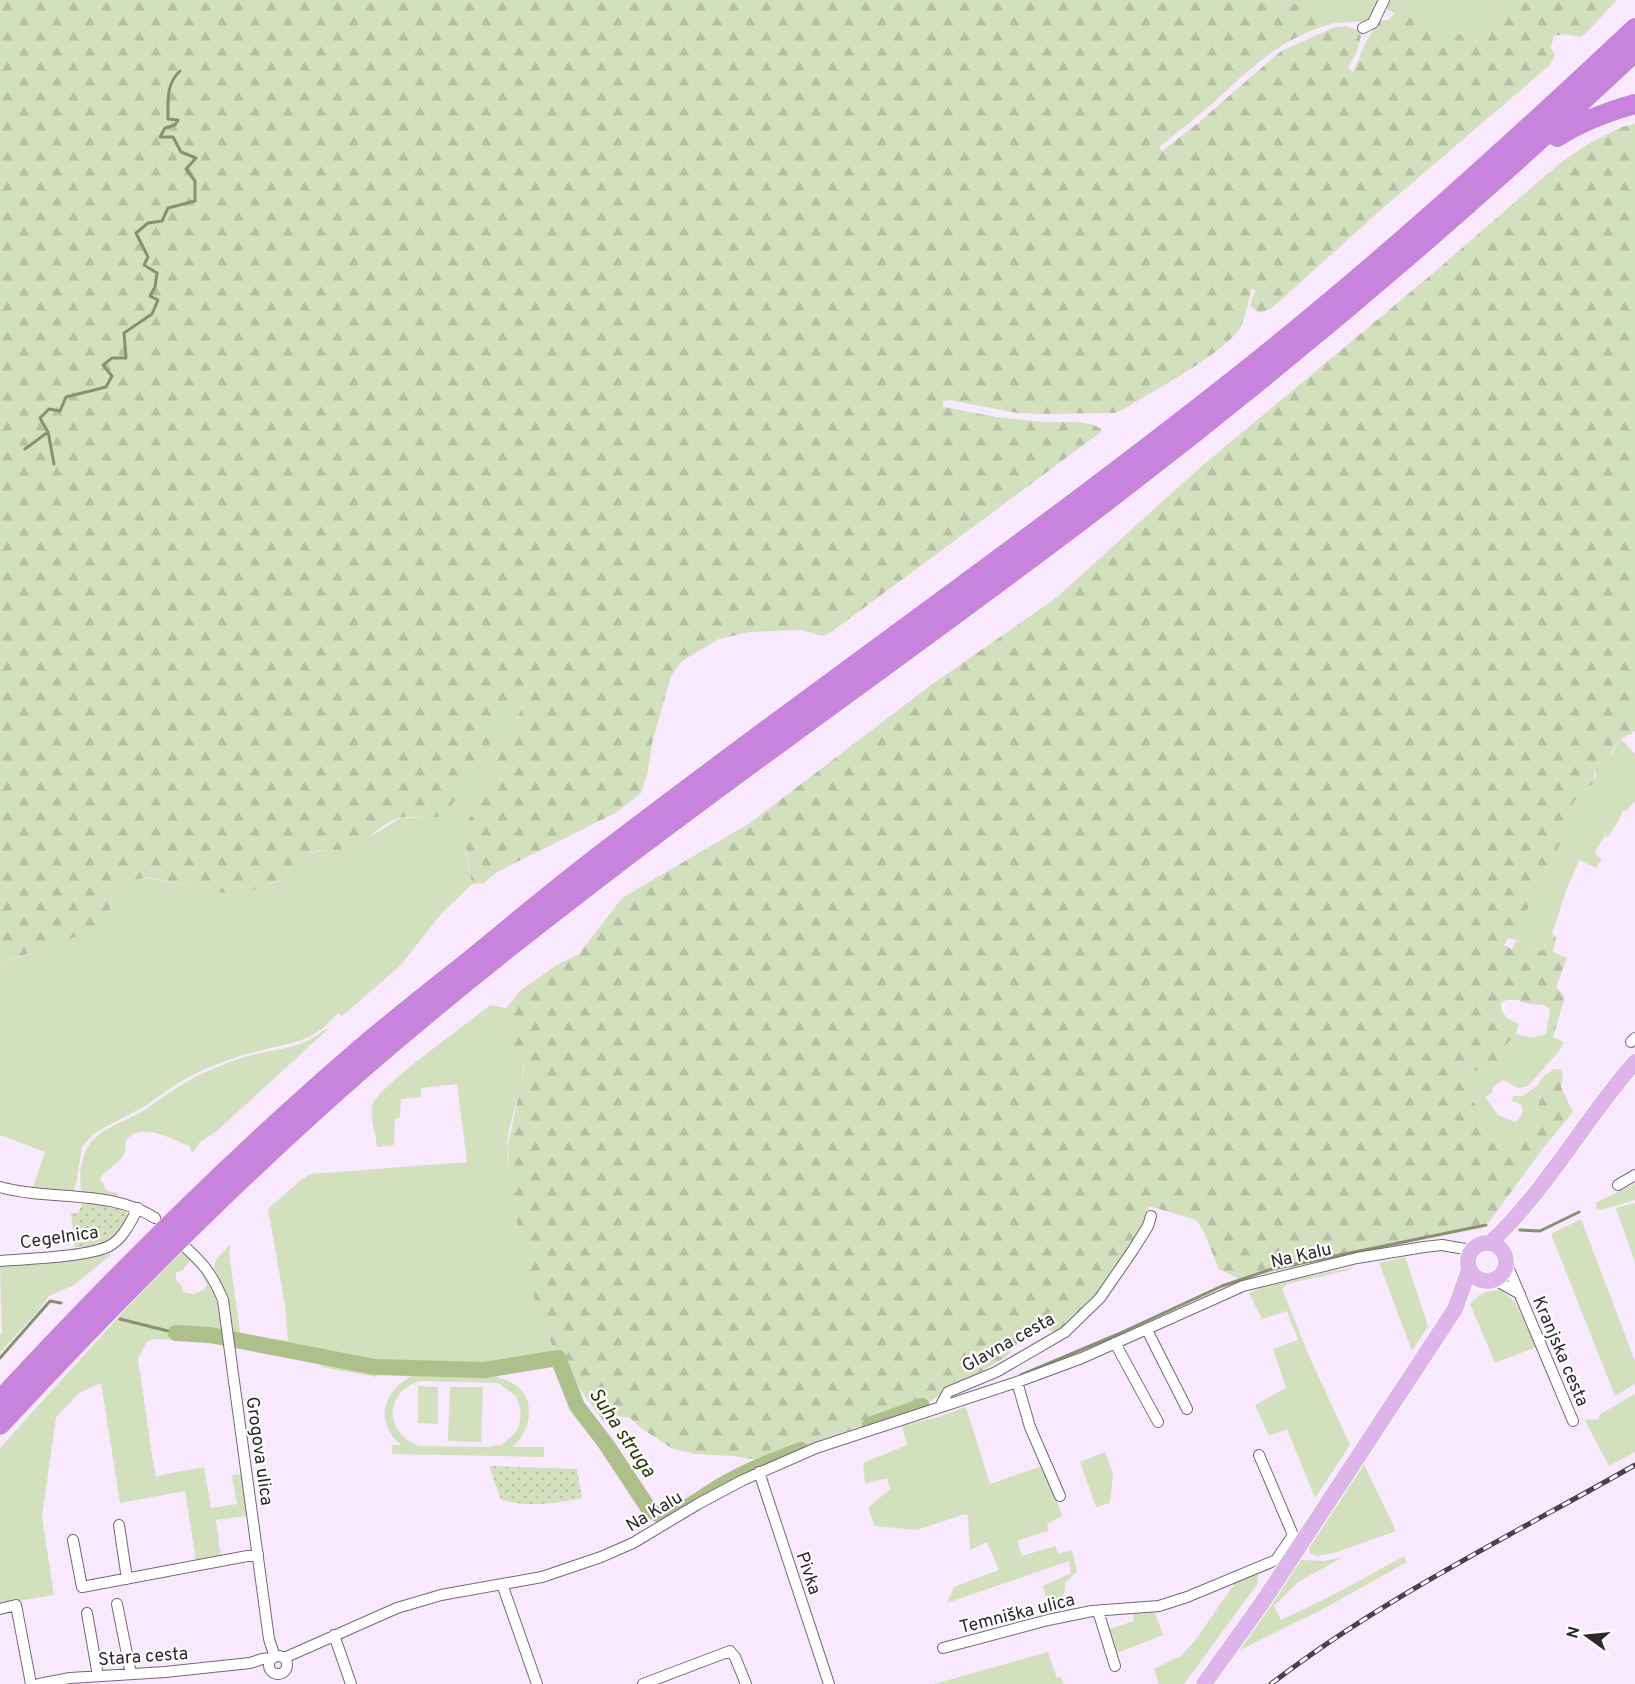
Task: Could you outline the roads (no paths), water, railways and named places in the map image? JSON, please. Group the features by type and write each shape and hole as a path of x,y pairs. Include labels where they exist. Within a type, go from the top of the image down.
{"highway":[{"path":"0,1400 77,1317 175,1218 355,1054 602,854 1060,514 1237,377 1347,287 1512,144 1635,28"},
{"path":"0,1425 91,1327 184,1234 368,1065 615,864 999,582 1184,441 1357,301 1526,154 1635,52"},
{"path":"1526,154 1547,146 1580,123 1603,113 1635,104"}],"main road":[{"path":"1455,1309 1500,1274 1499,1252 1518,1215 1614,1086 1635,1062"},
{"path":"1204,1684 1235,1642 1283,1561 1455,1309 1469,1270 1468,1260 1471,1250 1480,1244 1499,1252"},
{"path":"1469,1270 1477,1278 1490,1280"}],"street":[{"path":"1363,28 1373,23 1384,0"},
{"path":"1617,1185 1635,1175"},
{"name":"Cegelnica","path":"0,1187 26,1194 109,1201 138,1208 155,1218"},
{"name":"Cegelnica","path":"0,1261 94,1252 111,1245 122,1235 138,1208"},
{"name":"Glavna cesta","path":"940,1405 948,1392 996,1372 1065,1332 1100,1298 1148,1226 1151,1216"},
{"name":"Na Kalu","path":"277,1664 334,1635 397,1608 441,1595 542,1577 602,1557 633,1543 698,1503 759,1472 816,1448 940,1405 1017,1382 1147,1330 1233,1290 1357,1258 1442,1245 1471,1250"},
{"name":"Grogova ulica","path":"186,1248 214,1278 223,1300 240,1440 269,1639 277,1664"},
{"name":"Kranjska cesta","path":"1499,1252 1520,1294 1572,1421"},
{"path":"1490,1280 1520,1294"},
{"path":"1147,1330 1187,1409"},
{"path":"1115,1343 1158,1422"},
{"path":"1017,1382 1030,1427 1060,1496"},
{"path":"1259,1455 1293,1535 1283,1561"},
{"name":"Pivka","path":"759,1472 829,1684"},
{"path":"729,1487 752,1485 764,1491"},
{"path":"118,1525 128,1579"},
{"path":"73,1540 82,1587 258,1554"},
{"name":"Temniška ulica","path":"943,1648 1048,1620 1098,1611 1159,1606 1283,1561"},
{"path":"502,1584 537,1684"},
{"path":"117,1604 130,1674"},
{"path":"0,1609 16,1605 31,1684"},
{"name":"Temniška ulica","path":"1098,1611 1116,1666"},
{"path":"87,1613 104,1678"},
{"path":"334,1635 351,1684"},
{"path":"643,1684 730,1651 735,1657 746,1684"},
{"name":"Stara cesta","path":"39,1684 63,1679 104,1678 250,1663 262,1659 277,1664"},
{"path":"272,1684 277,1664"}],"waterway":[{"path":"25,449 48,432 40,418 49,409 60,411 66,397 106,387 112,376 103,365 112,358 126,358 124,333 152,314 158,300 150,296 155,287 157,273 144,265 148,257 136,233 148,223 162,221 168,208 195,201 195,181 186,169 196,158 181,152 173,137 160,137 165,128 175,125 178,120 168,119 168,99 172,81 180,71"},
{"path":"48,432 54,464"},
{"path":"1520,1230 1540,1231 1579,1212"},
{"path":"1021,1375 1116,1335 1222,1286 1272,1269 1486,1225"},
{"path":"0,1358 50,1301 61,1303"},
{"path":"120,1319 176,1333"},
{"name":"Suha struga","path":"176,1333 210,1335 375,1367 484,1370 558,1358 577,1406 606,1444 649,1509 663,1517 687,1507 742,1474 801,1450"},
{"name":"Suha struga","path":"870,1425 922,1406"}],"railway":[{"path":"1271,1684 1358,1623 1403,1595 1635,1465"}]}
